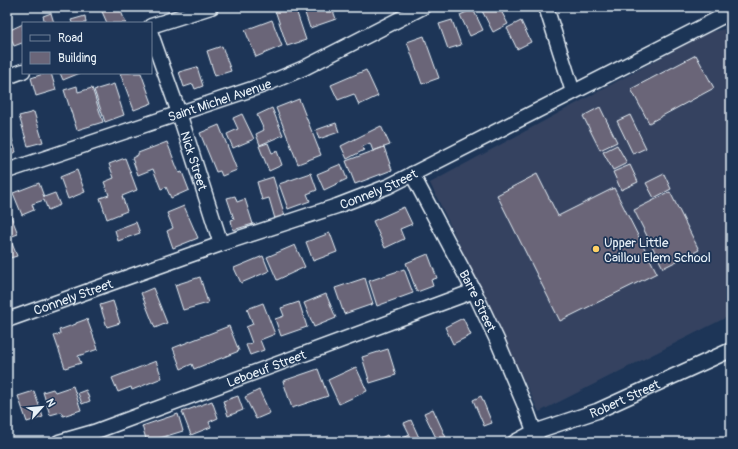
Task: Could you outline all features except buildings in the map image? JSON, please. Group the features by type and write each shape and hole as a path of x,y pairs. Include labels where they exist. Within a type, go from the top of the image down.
{"street":[{"path":"152,26 211,7"},
{"name":"Saint Michel Avenue","path":"7,171 264,85 423,7"},
{"path":"546,7 573,92"},
{"name":"Connely Street","path":"7,320 221,244 337,206 389,186 731,12"},
{"name":"Nick Street","path":"152,37 179,113 221,244"},
{"path":"7,77 22,71"},
{"name":"Barre Street","path":"412,174 474,291 497,340 525,406 536,437"},
{"name":"Leboeuf Street","path":"59,442 94,432 474,291"},
{"name":"Robert Street","path":"515,442 536,437 731,350"}],"shaded area":[{"name":"Upper Little Caillou Elem School","path":"731,28 731,315 539,412 430,183 708,32"}],"place":[{"name":"Upper Little Caillou Elem School","path":"596,249"}]}
